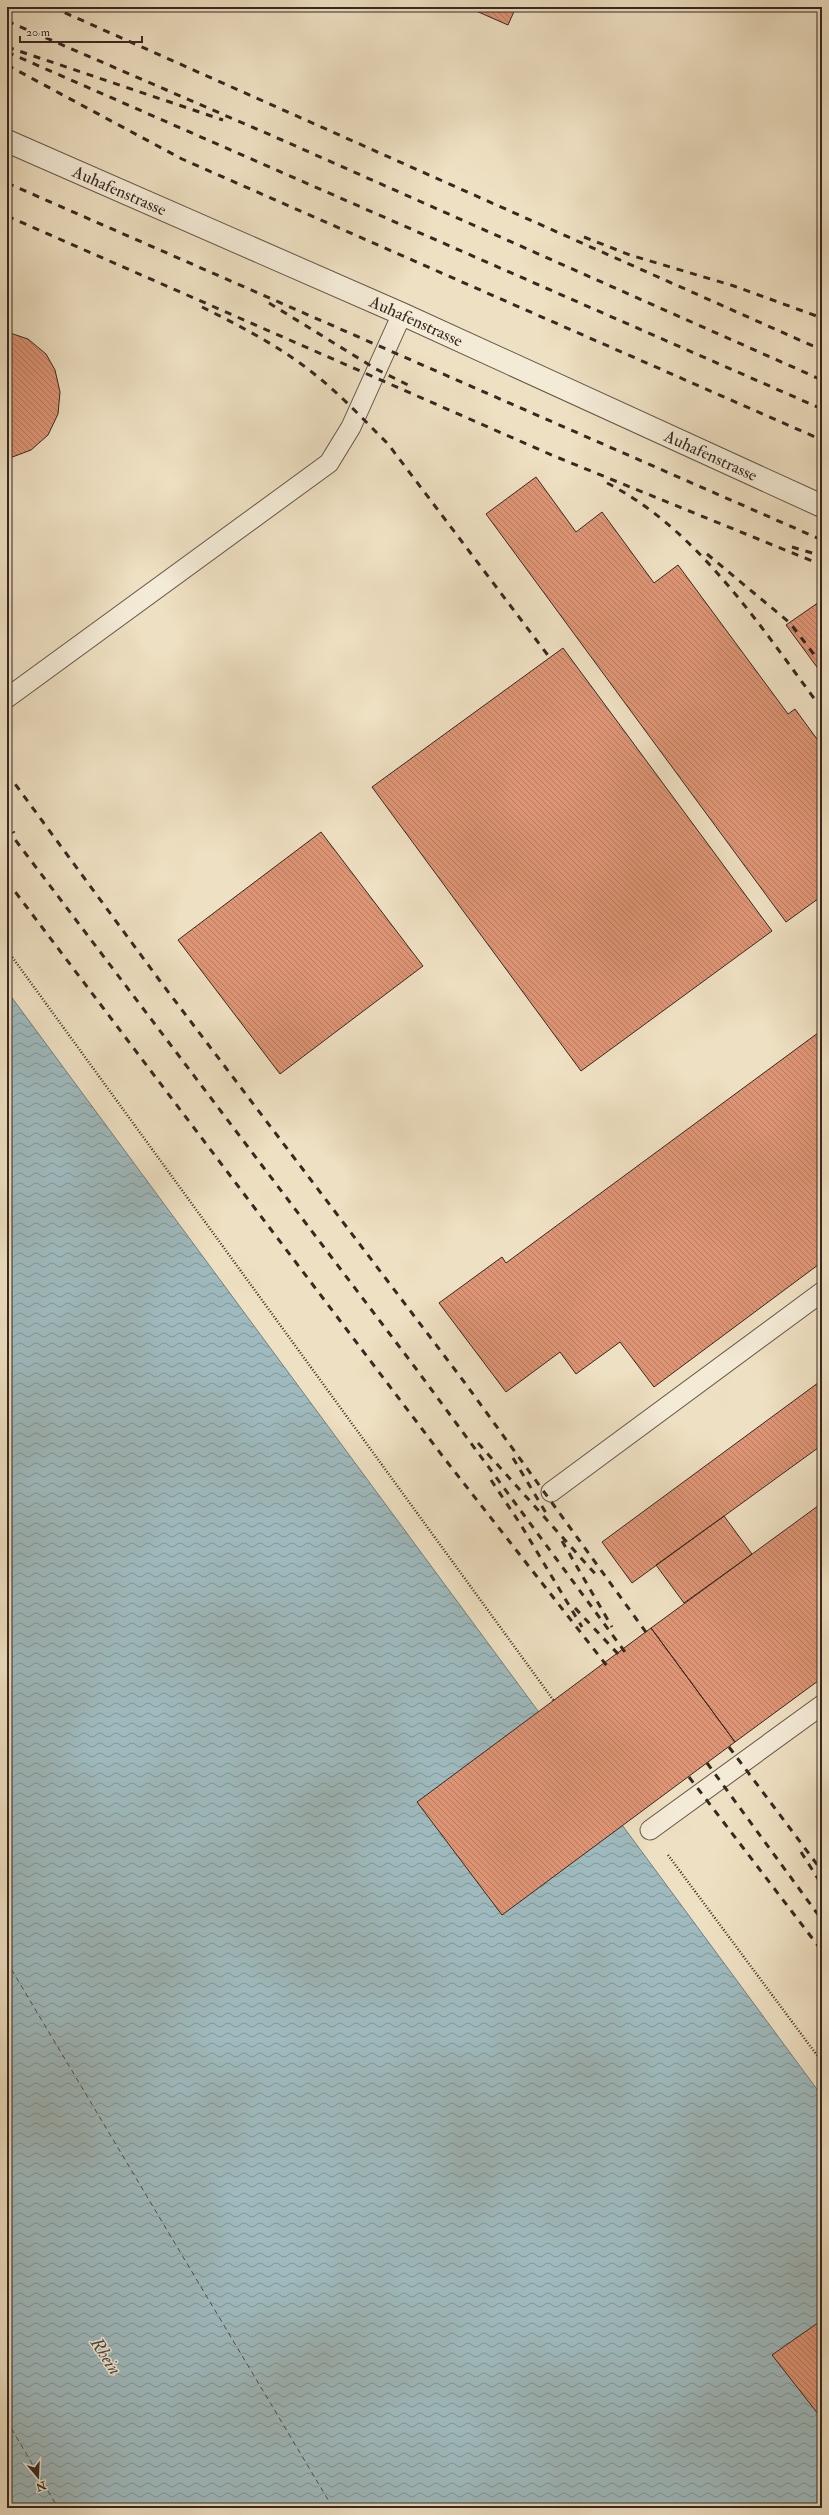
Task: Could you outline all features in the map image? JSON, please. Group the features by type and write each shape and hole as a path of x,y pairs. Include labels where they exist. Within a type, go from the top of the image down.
{"street":[{"name":"Auhafenstrasse","path":"7,141 402,314 822,506"}],"lane":[{"path":"7,698 329,463 351,427 402,314"},
{"path":"551,1492 822,1292"},
{"path":"650,1830 822,1705"}],"path":[{"path":"7,950 554,1701"},
{"path":"650,1830 822,2062"}],"water":[{"name":"Rhein","path":"7,991 822,2096 822,2508 7,2508"}],"building":[{"path":"467,7 516,7 508,25"},
{"path":"7,332 28,339 46,354 55,370 60,392 58,414 48,435 31,450 7,459"},
{"path":"536,477 576,532 602,512 654,583 678,565 788,714 795,709 822,746 822,896 786,922 486,514"},
{"path":"822,600 822,674 786,625"},
{"path":"563,648 772,931 581,1071 372,787"},
{"path":"321,832 423,966 280,1074 178,940"},
{"path":"822,1030 822,1262 654,1387 620,1342 576,1374 560,1352 506,1392 439,1303 502,1257 506,1263"},
{"path":"822,1380 822,1445 632,1583 602,1542"},
{"path":"822,1503 822,1678 735,1742 651,1628"},
{"path":"724,1516 752,1554 684,1603 656,1565"},
{"path":"651,1628 735,1742 502,1915 417,1802"},
{"path":"822,2320 822,2419 772,2355"}],"ferry route":[{"path":"7,1962 333,2508"},
{"path":"7,2421 58,2508"}],"railway":[{"path":"52,7 822,350"},
{"path":"7,21 282,140 822,380"},
{"path":"7,47 223,120"},
{"path":"7,52 822,409"},
{"path":"7,65 182,159 822,440"},
{"path":"7,183 822,540"},
{"path":"7,216 554,456 822,565"},
{"path":"584,237 630,255 734,286 822,318"},
{"path":"269,303 376,369 410,386"},
{"path":"202,307 245,329 300,363 342,398 388,444 550,658"},
{"path":"607,483 640,503 671,527 700,554 752,615 822,709"},
{"path":"792,547 822,556"},
{"path":"707,554 790,623 822,665"},
{"path":"7,773 160,981 465,1383 648,1635"},
{"path":"7,819 14,833"},
{"path":"7,829 414,1366 625,1652"},
{"path":"7,881 444,1458 607,1666"},
{"path":"478,1443 598,1577"},
{"path":"513,1458 546,1513"},
{"path":"491,1480 521,1525 582,1627"},
{"path":"562,1541 612,1627"},
{"path":"575,1608 620,1656"},
{"path":"729,1747 822,1871"},
{"path":"707,1763 822,1920"},
{"path":"689,1777 822,1951"},
{"path":"801,1852 822,1885"}]}
